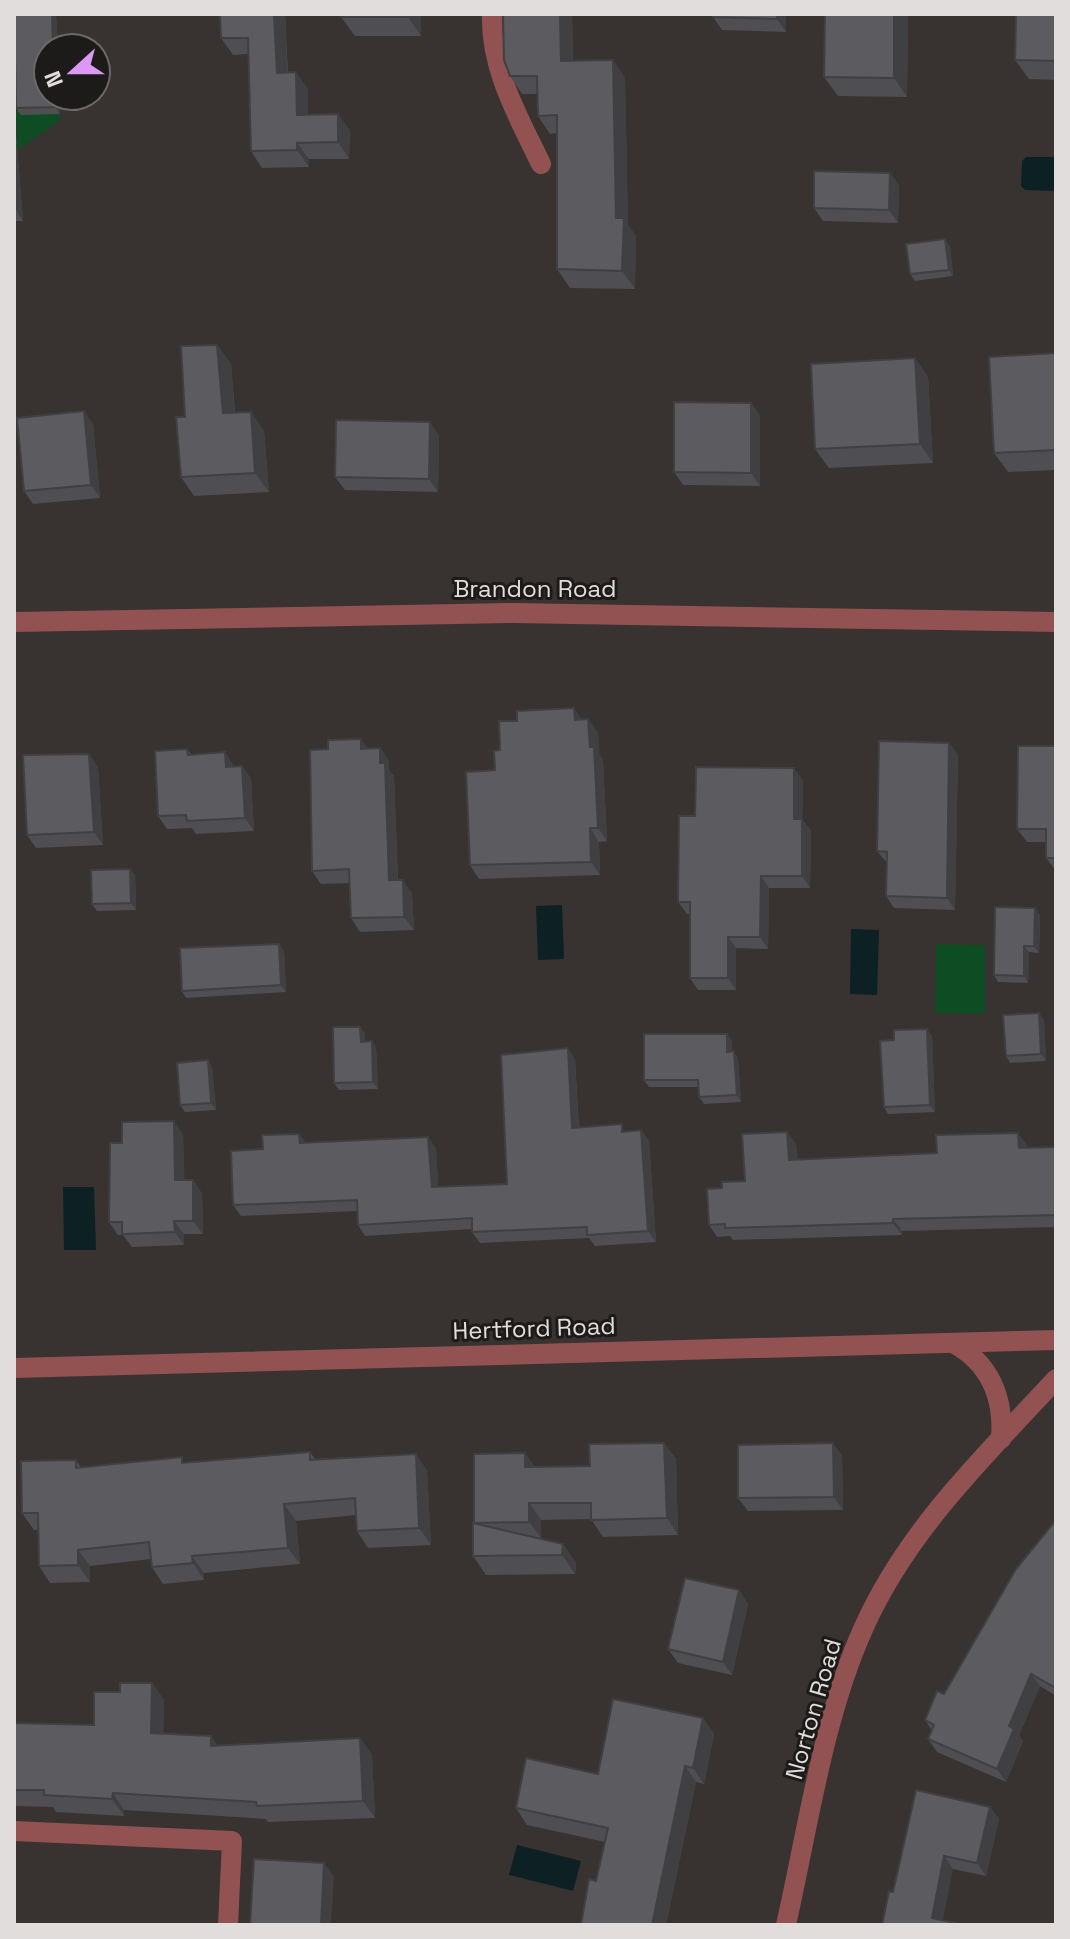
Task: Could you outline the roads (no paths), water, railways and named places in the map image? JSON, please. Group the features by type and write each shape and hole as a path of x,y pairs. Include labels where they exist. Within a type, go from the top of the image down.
{"street":[{"path":"492,14 491,39 505,88 541,164"},
{"name":"Brandon Road","path":"14,622 513,613 1056,622"},
{"name":"Hertford Road","path":"14,1368 1056,1340"},
{"path":"953,1343 974,1355 991,1379 1000,1403 1001,1439"},
{"name":"Norton Road","path":"786,1925 838,1700 864,1627 919,1534 1056,1379"},
{"path":"14,1831 232,1841 228,1925"}],"water":[{"path":"1026,157 1056,157 1056,191 1025,190 1021,186 1022,161"},
{"path":"562,905 564,959 538,960 536,906"},
{"path":"851,929 879,930 877,995 850,994"},
{"path":"63,1187 94,1187 96,1250 64,1250"},
{"path":"517,1845 581,1861 573,1891 509,1875"}]}
